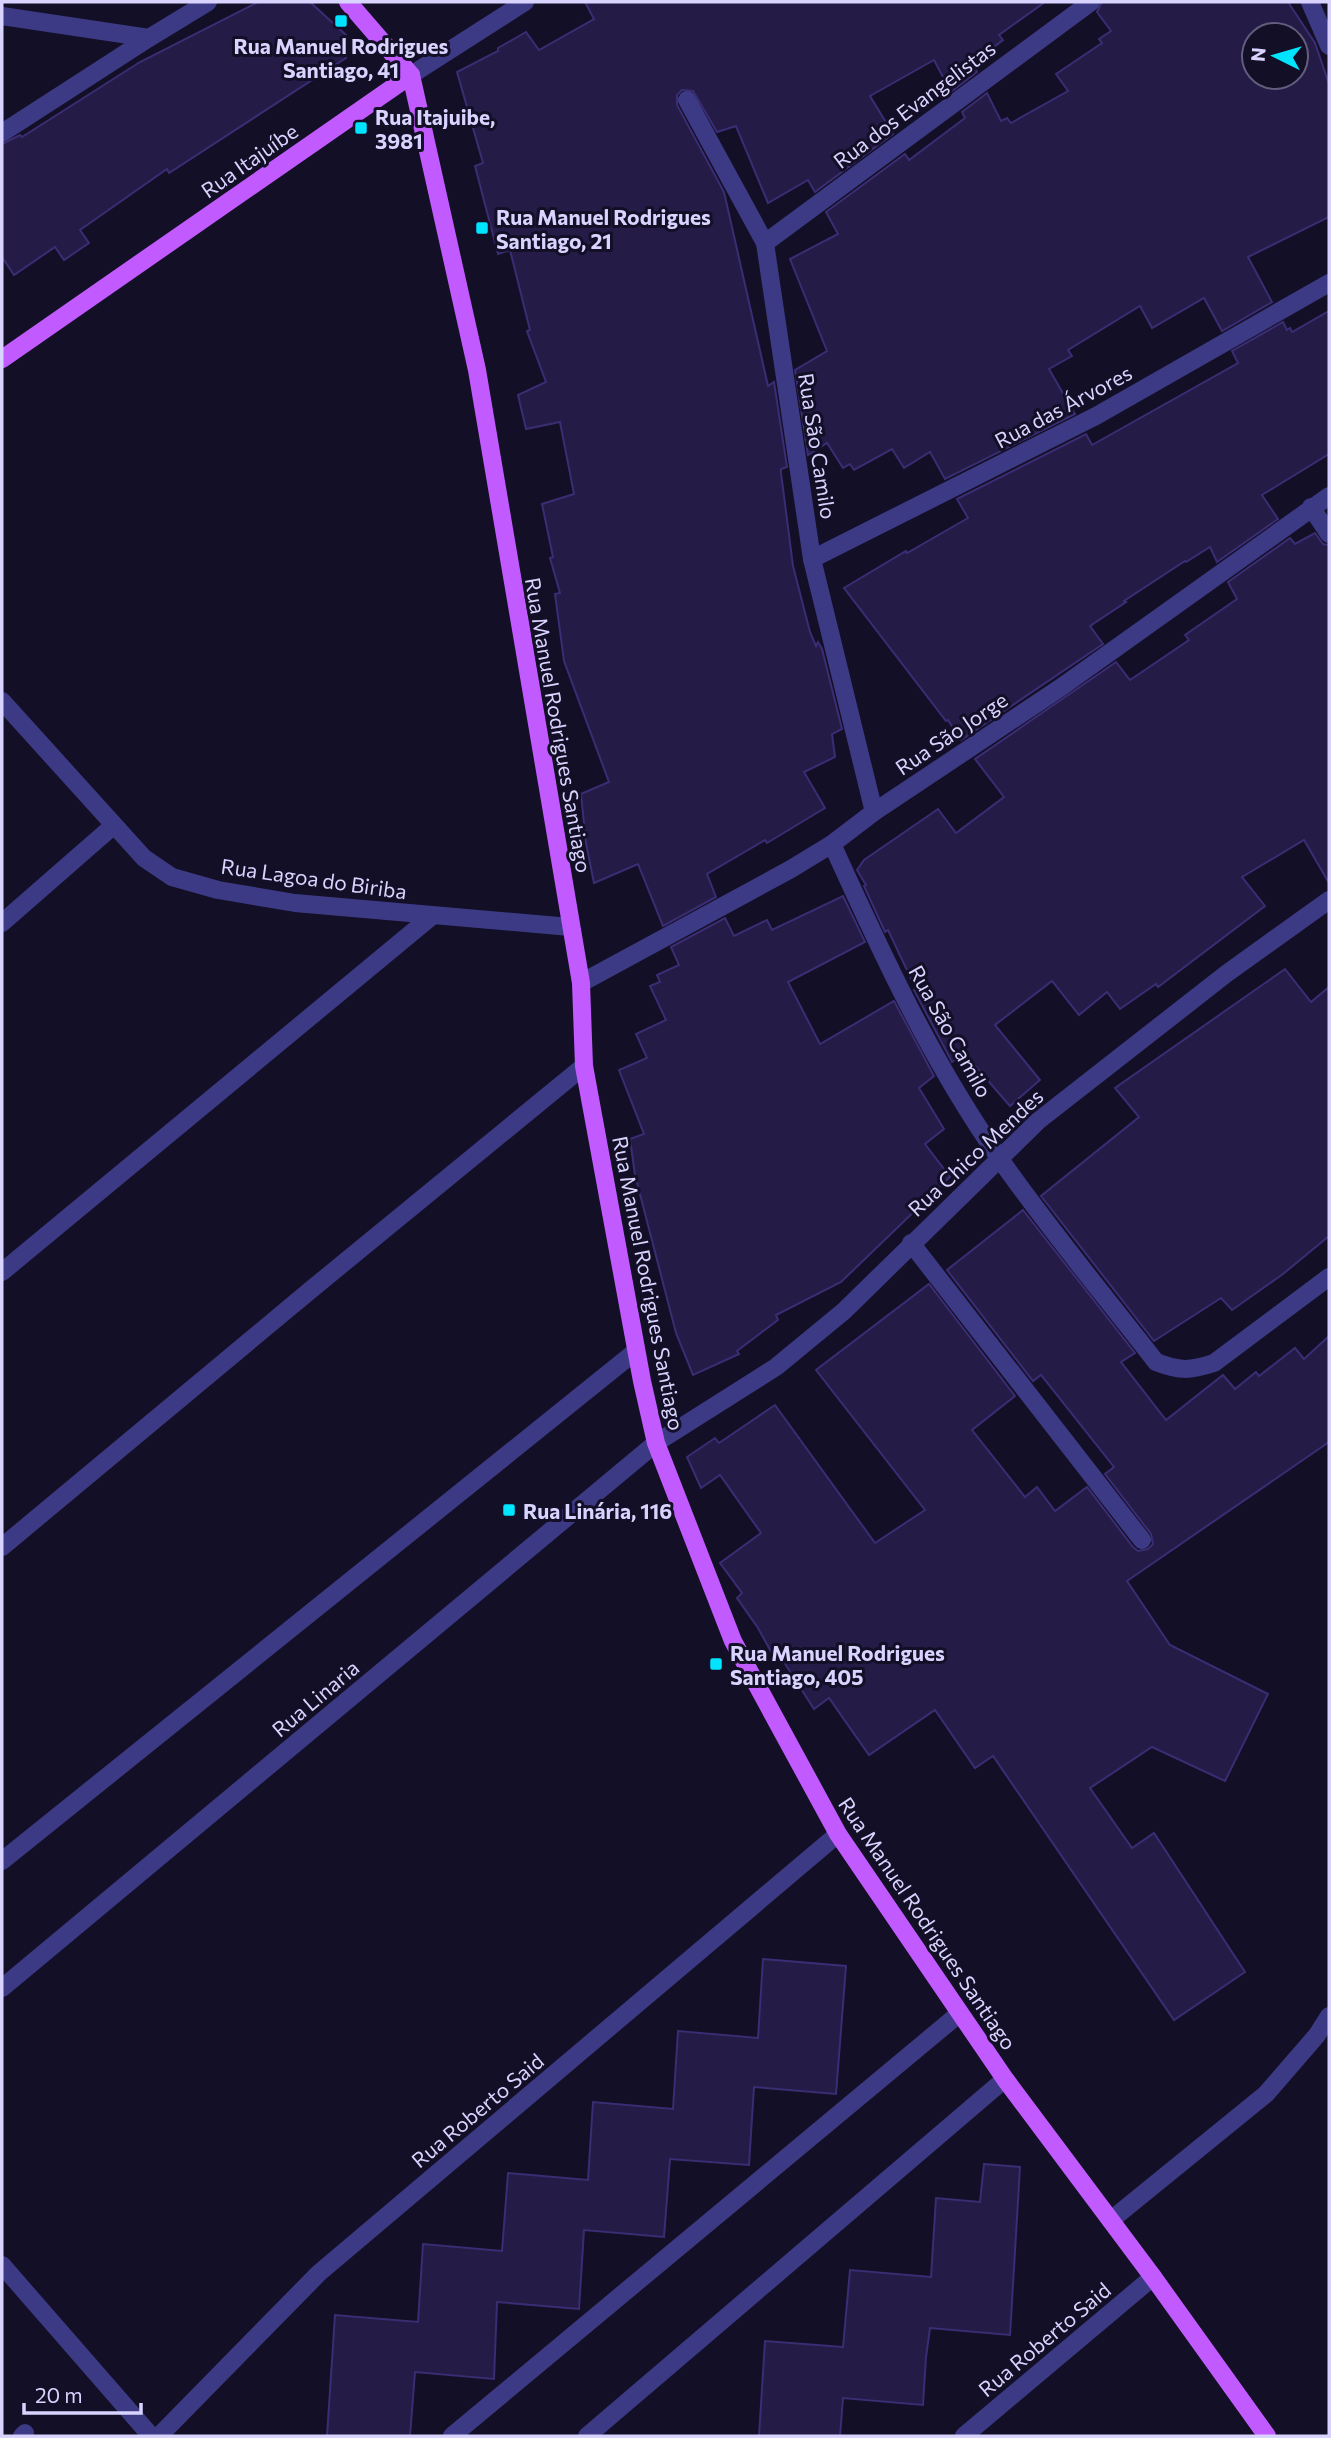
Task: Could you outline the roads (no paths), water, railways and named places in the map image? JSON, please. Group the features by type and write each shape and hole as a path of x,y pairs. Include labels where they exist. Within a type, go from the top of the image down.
{"main road":[{"name":"Rua Manuel Rodrigues Santiago","path":"348,2 411,75 477,370 581,983 584,1066 636,1351 656,1443 733,1640 838,1834 1005,2079 1153,2277 1267,2436"},
{"name":"Rua Itajuíbe","path":"2,359 411,75"}],"street":[{"path":"2,132 208,2"},
{"name":"Rua Itajuíbe","path":"411,75 525,2"},
{"name":"Rua dos Evangelistas","path":"765,243 1091,2"},
{"path":"1310,2 1329,46"},
{"path":"2,16 149,38"},
{"name":"Rua São Camilo","path":"687,100 765,243 813,559 874,812"},
{"name":"Rua das Árvores","path":"813,559 1096,416 1329,284"},
{"name":"Rua São Jorge","path":"581,983 832,844 874,812 1060,688 1329,496"},
{"path":"1311,507 1329,534"},
{"name":"Rua Lagoa do Biriba","path":"2,701 144,858 172,877 218,890 295,903 570,927"},
{"path":"2,923 113,825"},
{"name":"Rua São Camilo","path":"832,844 878,945 933,1052 1000,1158 1156,1362 1178,1370 1195,1369 1214,1363 1329,1277"},
{"name":"Rua Chico Mendes","path":"656,1443 776,1367 844,1311 1038,1121 1226,974 1329,900"},
{"path":"2,1272 432,916"},
{"path":"2,1548 584,1066"},
{"path":"911,1243 1142,1539"},
{"path":"2,1861 636,1351"},
{"name":"Rua Linaria","path":"2,1988 656,1443"},
{"name":"Rua Roberto Said","path":"159,2436 319,2273 838,1834"},
{"path":"452,2436 960,2013"},
{"path":"1111,2220 1266,2094 1317,2035 1329,2016"},
{"path":"587,2436 1005,2079"},
{"path":"2,2265 151,2436"},
{"name":"Rua Roberto Said","path":"964,2436 1153,2277"}],"place":[{"name":"Rua Manuel Rodrigues Santiago, 41","path":"341,21"},
{"name":"Rua Itajuibe, 3981","path":"361,128"},
{"name":"Rua Manuel Rodrigues Santiago, 21","path":"482,228"},
{"name":"Rua Linária, 116","path":"509,1510"},
{"name":"Rua Manuel Rodrigues Santiago, 405","path":"716,1664"}]}
